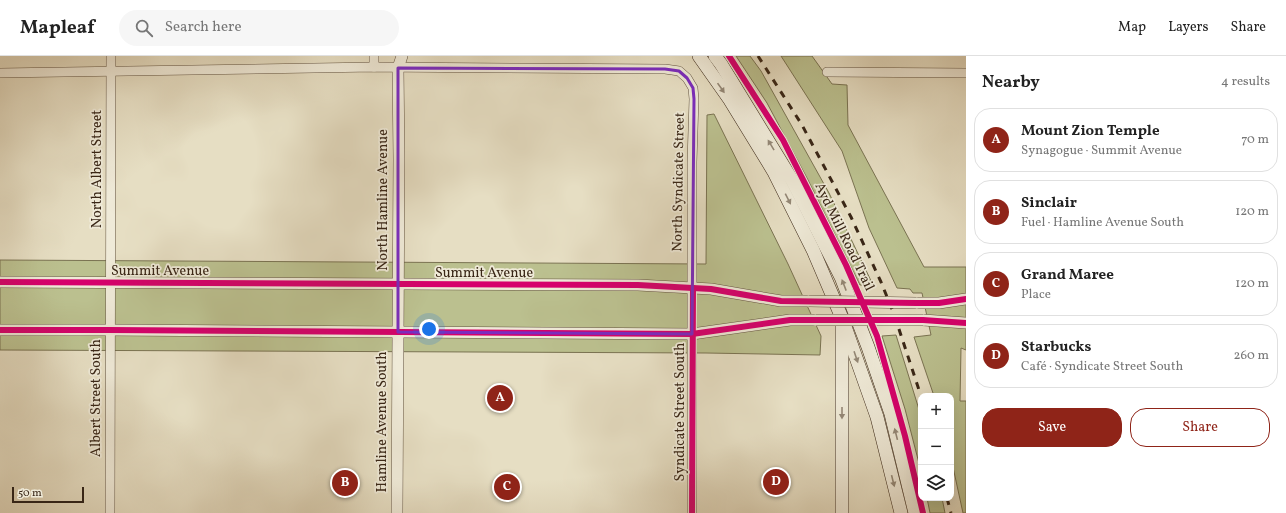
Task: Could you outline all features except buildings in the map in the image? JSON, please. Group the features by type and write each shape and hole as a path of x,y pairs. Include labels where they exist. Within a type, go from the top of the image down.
{"main road":[{"path":"699,56 730,100 774,172 813,250 842,318 877,417 901,513"},
{"path":"715,56 792,180 841,277 868,347 891,414 915,513"},
{"path":"842,318 842,513"}],"street":[{"name":"North Albert Street","path":"110,283 111,56"},
{"path":"374,56 374,67"},
{"name":"North Hamline Avenue","path":"393,56 398,68"},
{"name":"North Hamline Avenue","path":"398,332 398,68 402,56"},
{"path":"0,73 374,67 398,68"},
{"name":"North Syndicate Street","path":"398,68 665,69 679,71 687,78 693,88 694,99 692,162 693,288"},
{"path":"827,72 966,73"},
{"name":"Summit Avenue","path":"0,282 638,286 711,289 781,301 939,303 966,299"},
{"name":"Albert Street South","path":"110,283 110,513"},
{"name":"Syndicate Street South","path":"692,513 693,288"},
{"path":"0,330 692,334 790,320 923,320 966,322"},
{"name":"Hamline Avenue South","path":"397,513 398,332"}],"highlighted area":[{"path":"398,68 665,69 679,71 687,78 693,88 694,99 692,334 398,332"}],"green space":[{"path":"736,56 750,56 761,71 829,193 873,285 860,285 807,178 767,103"},
{"path":"781,56 812,56 832,84 847,85 848,125 924,267 966,267 966,350 961,348 960,401 966,401 966,513 963,513 954,472 954,393 933,393 914,337 931,335 922,293 913,293 910,289 897,288 869,228 842,151"},
{"path":"714,114 788,264 821,336 820,355 706,353 0,350 0,260 706,264 707,115"},
{"path":"896,335 918,406 918,459 905,409 882,336"},
{"path":"928,501 943,501 945,513 930,513"}],"railway":[{"path":"758,56 802,125 851,217 894,314 920,393"},
{"path":"948,501 951,513"}],"cycle path":[{"name":"Ayd Mill Road Trail","path":"729,56 783,140 846,265 877,336 905,436 923,513"},
{"path":"0,282 638,285 711,289 781,301 939,303 966,299"},
{"path":"692,513 693,288"},
{"path":"0,330 692,334 790,320 923,320 966,323"}],"place":[{"name":"Mount Zion Temple","path":"500,398"},
{"name":"Starbucks","path":"776,482"},
{"name":"Sinclair","path":"345,483"},
{"name":"Grand Maree","path":"507,487"}]}
